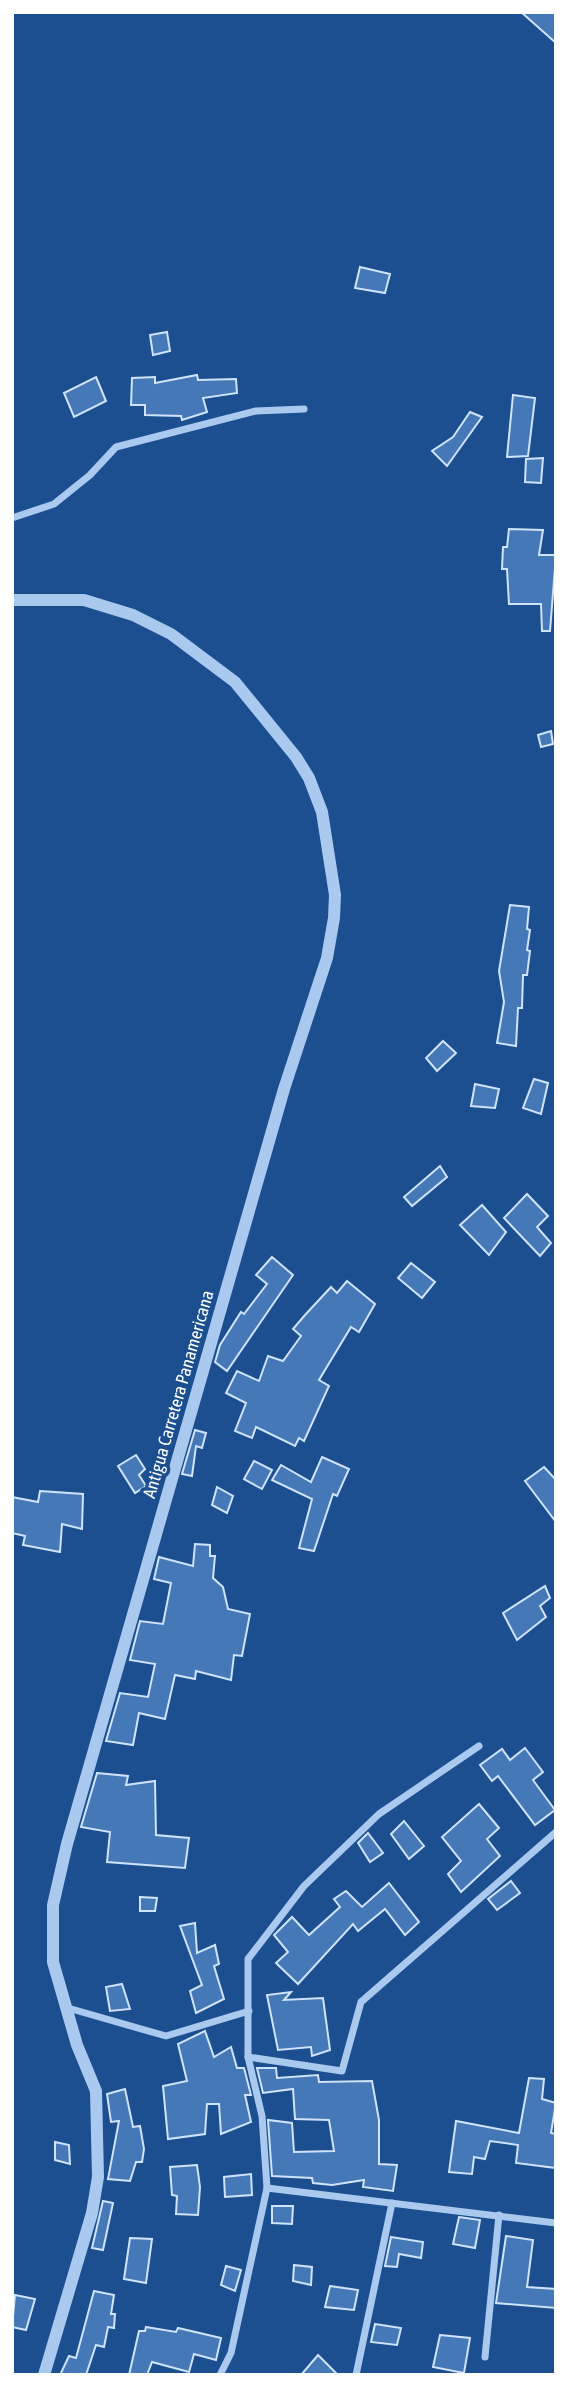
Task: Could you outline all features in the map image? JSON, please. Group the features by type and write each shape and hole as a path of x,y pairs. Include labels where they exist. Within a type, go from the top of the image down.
{"street":[{"path":"12,518 54,504 90,475 117,447 256,411 304,409"},
{"name":"Antigua Carretera Panamericana","path":"12,600 84,600 133,615 170,634 235,682 296,757 309,778 322,812 335,895 333,928 327,958 284,1089 67,1844 53,1905 51,1930 55,1973 68,2008 77,2045 96,2091 98,2177 92,2213 44,2375"},
{"path":"220,2375 231,2353 267,2188 262,2116 248,2057 248,1959 304,1886 379,1814 479,1746"},
{"path":"248,2057 342,2071 361,2002 556,1832"},
{"path":"68,2008 166,2036 249,2011"},
{"path":"267,2188 556,2223"},
{"path":"356,2375 392,2203"},
{"path":"485,2357 499,2215"}],"building":[{"path":"521,12 556,12 556,43"},
{"path":"360,267 390,274 385,293 355,288"},
{"path":"167,332 170,351 153,355 150,335"},
{"path":"197,375 198,380 236,379 237,393 203,398 207,412 182,420 181,416 145,415 145,405 131,405 132,378 155,377 155,383"},
{"path":"96,377 106,401 74,417 64,393"},
{"path":"513,395 535,398 528,456 507,457"},
{"path":"470,412 482,417 447,466 432,451 453,437"},
{"path":"543,458 541,483 525,482 526,459"},
{"path":"509,529 543,530 539,555 556,555 550,631 542,631 541,604 509,604 507,569 502,569 503,547 507,547"},
{"path":"551,731 553,744 541,747 538,735"},
{"path":"510,905 529,907 527,929 530,930 527,975 523,975 522,1008 518,1008 516,1046 497,1043 504,1002 499,971"},
{"path":"443,1041 456,1053 437,1071 426,1058"},
{"path":"534,1079 548,1083 541,1114 523,1108"},
{"path":"475,1084 499,1089 495,1108 471,1106"},
{"path":"440,1166 447,1177 412,1206 404,1197"},
{"path":"527,1194 548,1216 537,1227 551,1243 540,1256 504,1218"},
{"path":"482,1205 506,1232 489,1255 460,1225"},
{"path":"272,1257 293,1275 227,1371 215,1362 220,1345 241,1312 244,1314 267,1284 256,1275"},
{"path":"411,1263 435,1282 422,1298 398,1278"},
{"path":"347,1281 375,1304 359,1332 351,1327 319,1380 329,1386 304,1441 299,1438 295,1446 256,1427 252,1438 235,1431 246,1403 226,1393 237,1371 259,1381 268,1356 283,1361 301,1336 293,1329 331,1287 337,1293"},
{"path":"195,1430 206,1433 202,1448 196,1446 192,1476 182,1474"},
{"path":"136,1455 145,1469 139,1475 146,1486 135,1493 118,1466"},
{"path":"322,1457 349,1469 337,1496 333,1494 314,1551 299,1548 312,1499 272,1480 281,1465 311,1482"},
{"path":"254,1461 272,1470 262,1489 244,1479"},
{"path":"544,1467 556,1480 556,1522 525,1481"},
{"path":"217,1487 233,1496 227,1513 212,1505"},
{"path":"40,1491 83,1494 82,1529 62,1524 60,1552 23,1545 25,1536 12,1533 12,1497 38,1502"},
{"path":"195,1544 210,1545 210,1556 215,1556 213,1578 223,1587 228,1609 250,1614 242,1656 234,1655 231,1680 196,1671 195,1679 175,1675 165,1719 139,1713 133,1745 106,1741 120,1693 148,1697 155,1664 130,1660 140,1621 163,1624 171,1583 154,1579 159,1557 193,1566"},
{"path":"545,1586 550,1598 540,1606 546,1617 517,1640 503,1613"},
{"path":"525,1748 543,1772 533,1780 555,1810 535,1825 498,1776 492,1781 480,1765 502,1749 510,1760"},
{"path":"97,1773 128,1776 126,1785 155,1781 156,1835 189,1838 185,1868 107,1862 110,1832 81,1827"},
{"path":"479,1804 499,1828 487,1839 500,1856 461,1892 448,1874 461,1861 442,1837"},
{"path":"404,1821 424,1846 409,1859 391,1834"},
{"path":"368,1833 383,1853 370,1862 358,1843"},
{"path":"511,1881 520,1893 497,1910 488,1899"},
{"path":"389,1883 419,1922 405,1935 385,1909 358,1931 353,1924 298,1984 276,1963 288,1952 274,1935 292,1917 309,1935 340,1907 334,1899 346,1891 362,1907"},
{"path":"140,1897 157,1898 155,1911 140,1911"},
{"path":"195,1923 197,1953 215,1945 219,1964 214,1966 224,1999 196,2013 190,1991 202,1985 180,1926"},
{"path":"122,1984 130,2009 110,2011 106,1987"},
{"path":"291,1992 284,2000 323,1998 330,2050 312,2056 311,2047 278,2050 267,1995"},
{"path":"205,2031 214,2057 231,2047 237,2068 244,2068 251,2095 245,2095 251,2122 221,2134 219,2104 207,2104 205,2134 168,2139 163,2086 187,2081 178,2044"},
{"path":"257,2068 276,2068 277,2078 318,2075 319,2082 372,2081 379,2120 379,2164 397,2165 393,2191 363,2187 364,2180 332,2185 313,2183 312,2178 272,2176 268,2120 292,2123 294,2152 334,2151 329,2120 295,2119 293,2089 263,2093"},
{"path":"529,2078 544,2079 542,2099 556,2103 551,2133 556,2134 556,2168 516,2163 518,2145 490,2141 485,2159 474,2157 472,2174 449,2172 456,2121 519,2133"},
{"path":"125,2089 133,2127 140,2126 144,2149 142,2162 136,2162 130,2181 108,2179 119,2121 111,2122 107,2094"},
{"path":"55,2142 69,2145 70,2164 55,2160"},
{"path":"197,2165 200,2187 198,2215 176,2214 177,2196 172,2195 170,2167"},
{"path":"251,2174 252,2195 225,2197 224,2177"},
{"path":"103,2201 113,2203 103,2250 92,2248"},
{"path":"272,2206 293,2206 292,2224 272,2223"},
{"path":"459,2217 480,2220 475,2248 453,2244"},
{"path":"506,2236 533,2240 527,2287 556,2289 556,2308 496,2303"},
{"path":"391,2237 423,2242 421,2258 399,2254 397,2267 385,2266"},
{"path":"130,2238 152,2239 146,2283 124,2279"},
{"path":"294,2265 312,2267 311,2285 293,2281"},
{"path":"226,2266 241,2270 235,2291 221,2285"},
{"path":"330,2286 358,2290 354,2310 325,2307"},
{"path":"94,2291 114,2295 111,2314 115,2314 114,2328 108,2327 104,2347 96,2345 86,2375 60,2375 69,2356 76,2358"},
{"path":"15,2295 35,2299 26,2330 12,2327"},
{"path":"375,2324 401,2328 397,2345 371,2342"},
{"path":"146,2327 176,2332 178,2328 221,2338 216,2360 194,2354 189,2372 152,2362 147,2375 129,2375 139,2331 145,2331"},
{"path":"440,2335 470,2338 464,2373 433,2367"},
{"path":"318,2355 338,2375 301,2375"}]}
